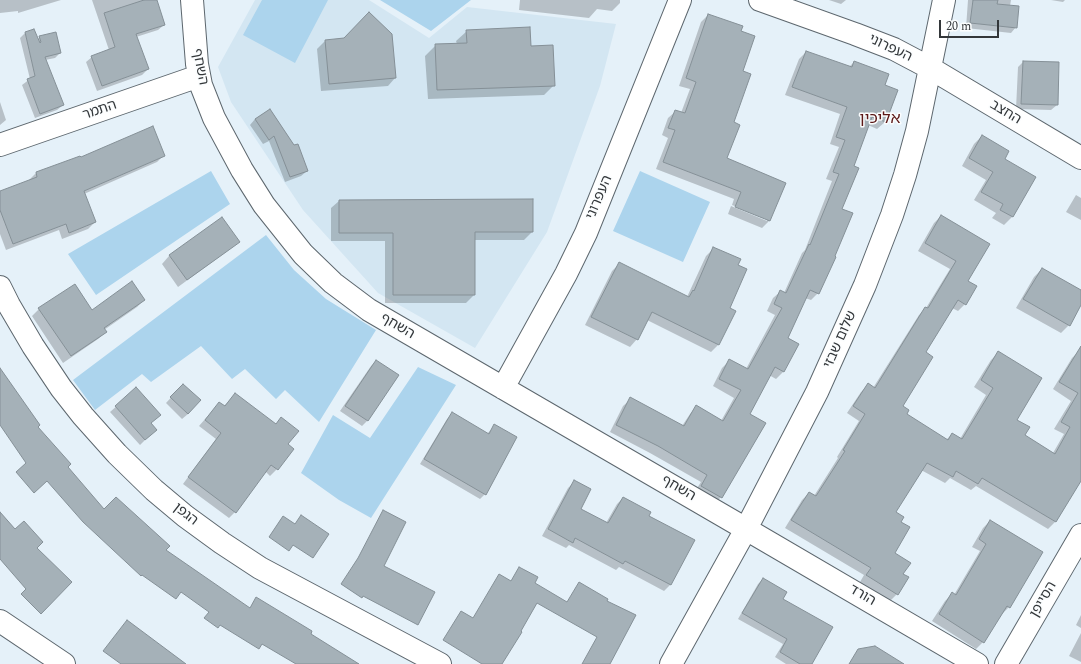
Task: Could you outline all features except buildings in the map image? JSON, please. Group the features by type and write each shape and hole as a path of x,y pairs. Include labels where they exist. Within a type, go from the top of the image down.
{"street":[{"name":"השחף","path":"192,0 195,49 199,76 214,118 242,170 264,205 303,254 333,283 369,310 746,529"},
{"name":"העפרוני","path":"503,388 566,274 586,233 680,0"},
{"name":"העפרוני","path":"760,0 894,49 930,68"},
{"name":"שלום שבזי","path":"672,661 746,529 817,392 850,321 882,245 905,175 917,131 944,0"},
{"name":"החצב","path":"930,68 1081,158"},
{"name":"התמר","path":"0,146 199,76"},
{"name":"הגפן","path":"0,287 9,306 33,346 61,388 83,416 117,454 154,490 185,516 260,568 440,664"},
{"name":"הורד","path":"746,529 977,664"},
{"name":"הסייפן","path":"1006,664 1081,536"},
{"path":"0,621 64,664"}],"shaded area":[{"path":"255,0 369,0 429,38 467,7 616,24 600,86 547,232 475,348 378,293 303,210 231,102 218,67"},
{"path":"262,0 328,0 295,63 243,35"},
{"path":"380,0 471,0 431,31"},
{"path":"211,171 230,204 96,295 68,254"},
{"path":"640,171 710,202 683,262 613,231"},
{"path":"266,235 294,270 326,299 376,330 319,422 285,390 276,399 245,369 232,379 201,346 151,382 142,374 95,410 73,380"},
{"path":"418,367 456,385 371,518 339,500 301,473 333,415 370,438"}],"district":[{"name":"אליכין","path":"880,120"}]}
